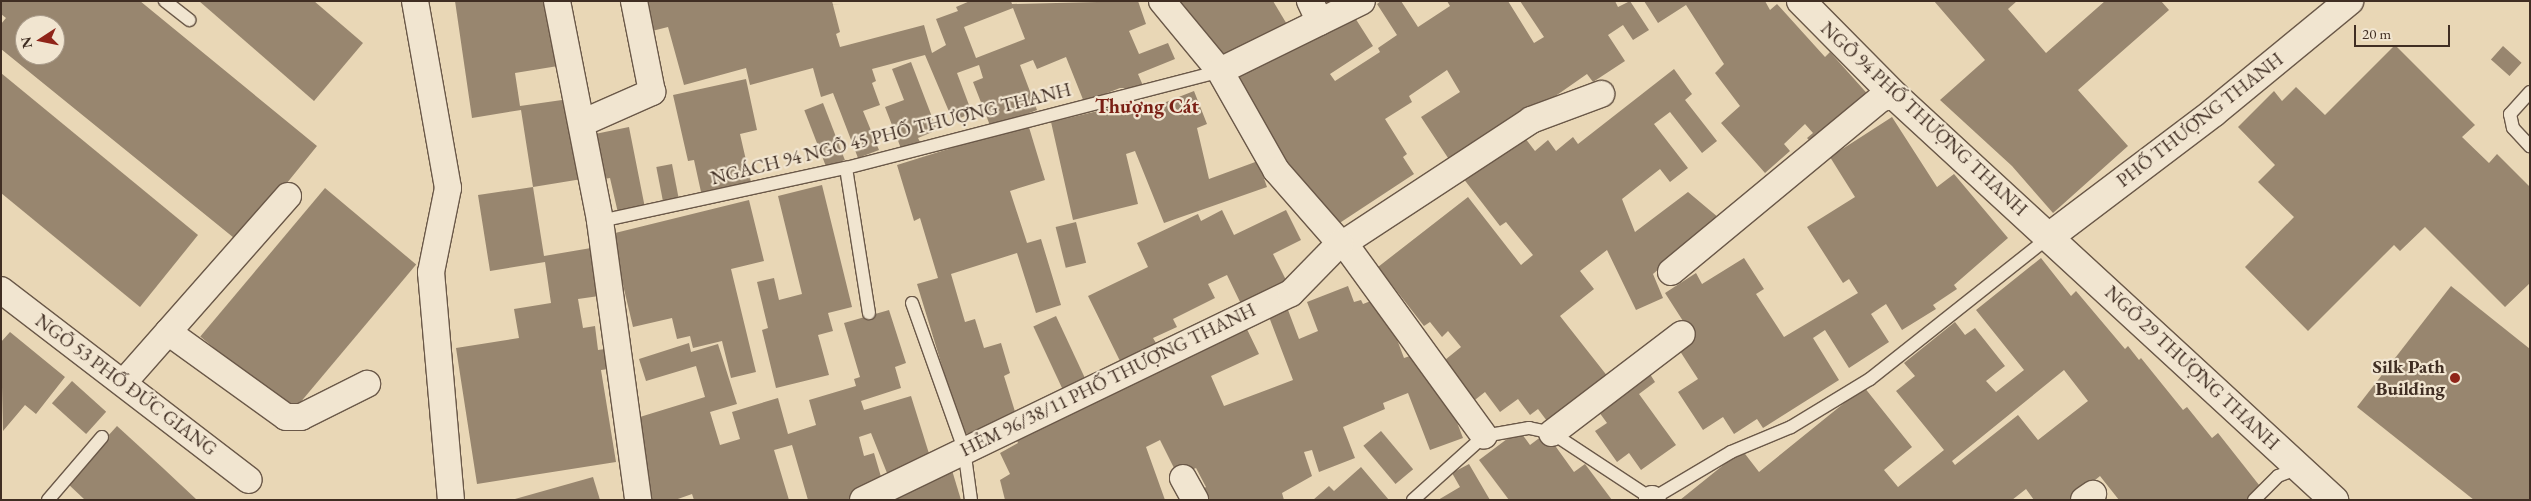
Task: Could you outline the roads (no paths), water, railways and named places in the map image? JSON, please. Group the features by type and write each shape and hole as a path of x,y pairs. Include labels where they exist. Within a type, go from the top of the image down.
{"street":[{"path":"415,1 448,188 431,272 451,500"},
{"path":"556,1 600,221 638,500"},
{"path":"582,124 652,92 634,1"},
{"path":"1162,1 1220,71 1276,170 1342,243 1484,436"},
{"path":"1220,71 1315,12 1362,1"},
{"name":"NGÕ 94 PHỐ THƯỢNG THANH","path":"1800,1 1895,96 2049,237"},
{"name":"PHỐ THƯỢNG THANH","path":"2049,237 2214,112 2348,2"},
{"name":"HẺM 96/38/11 PHỐ THƯỢNG THANH","path":"863,500 964,449 1291,293 1342,243 1531,120 1601,94"},
{"path":"1671,272 1881,98 1895,96"},
{"path":"124,382 288,196"},
{"name":"NGÕ 29 THƯỢNG THANH","path":"2049,237 2334,500"},
{"name":"NGÕ 53 PHỐ ĐỨC GIANG","path":"1,290 124,382 249,480"},
{"path":"168,332 286,417 301,417 367,384"},
{"path":"1552,433 1682,334"}],"lane":[{"path":"165,1 189,20"},
{"name":"NGÁCH 94 NGÕ 45 PHỐ THƯỢNG THANH","path":"600,221 846,168 1220,71"},
{"path":"2530,92 2510,114 2513,128 2530,146"},
{"path":"846,168 868,313"},
{"path":"1413,500 1484,436 1529,428 1552,433 1652,500 1731,452 1791,427 1870,379 2049,237"},
{"path":"912,303 964,449 971,500"},
{"path":"48,500 102,437"},
{"path":"2254,500 2278,476 2299,468"}],"place":[{"name":"Silk Path Building","path":"2455,378"}],"district":[{"name":"Thượng Cát","path":"1147,106"}]}
